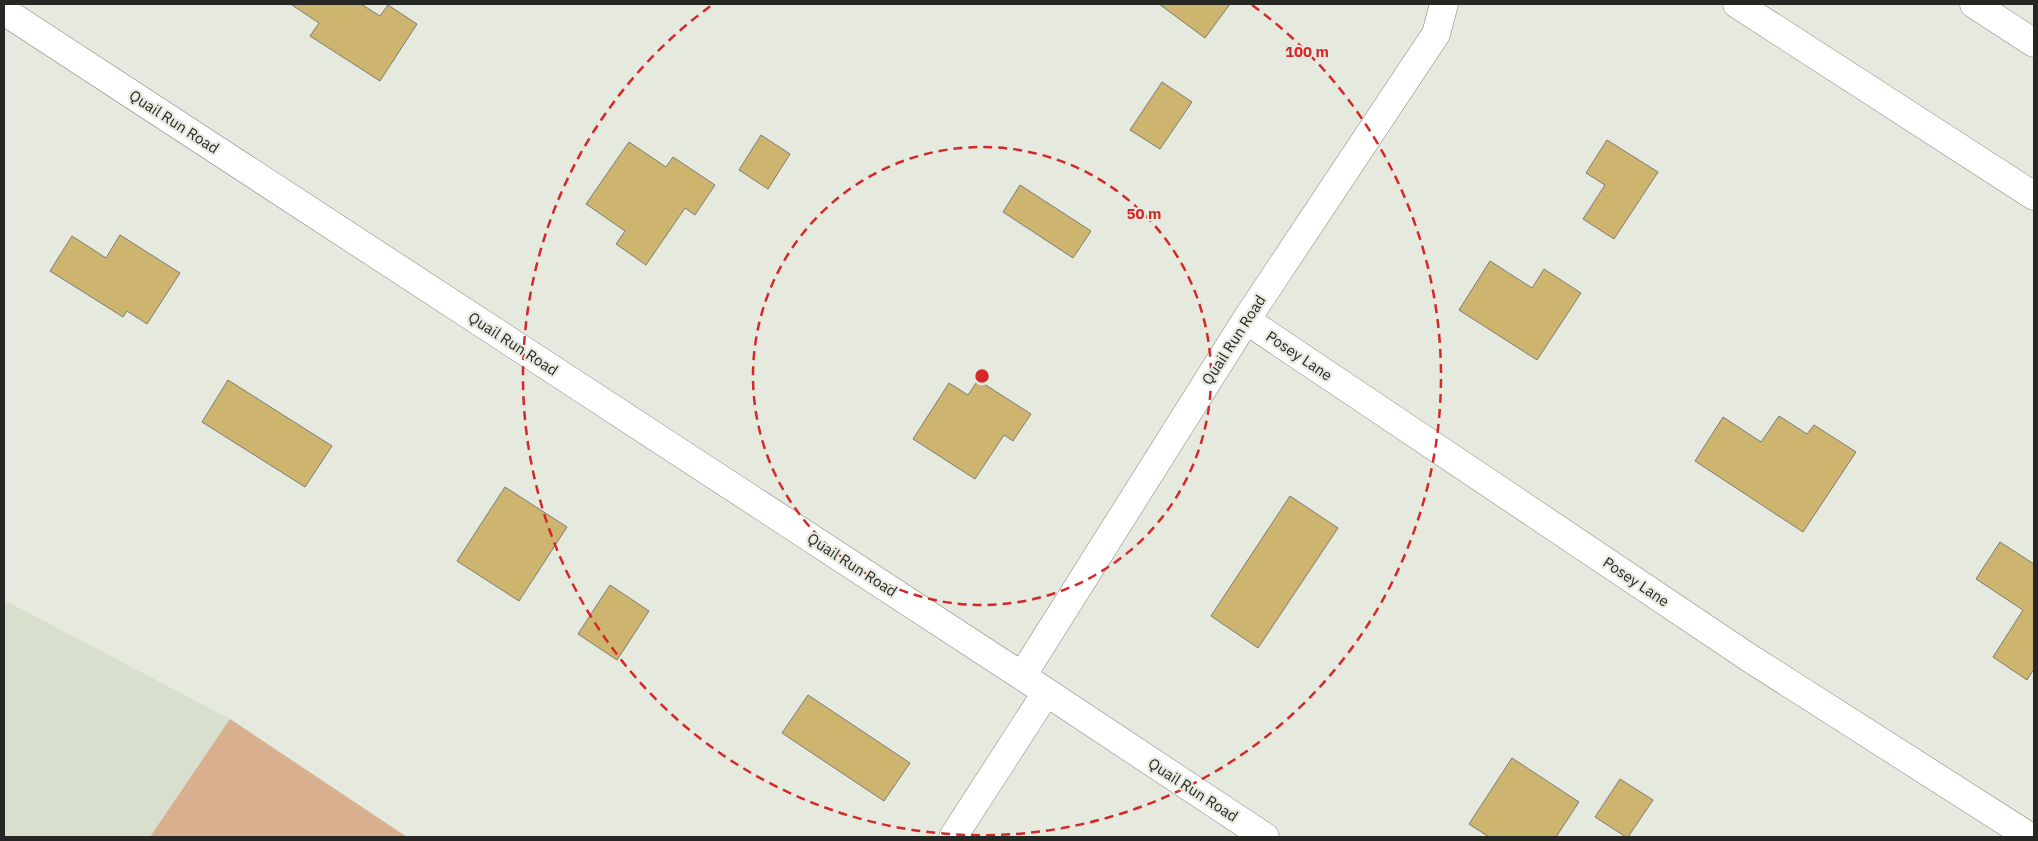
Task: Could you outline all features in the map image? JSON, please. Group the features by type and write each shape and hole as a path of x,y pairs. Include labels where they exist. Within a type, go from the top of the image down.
{"street":[{"name":"Quail Run Road","path":"1022,676 1246,320 1436,34 1444,4"},
{"path":"1737,4 2034,196"},
{"path":"1974,4 2034,43"},
{"name":"Quail Run Road","path":"4,11 1022,676 1265,837"},
{"name":"Posey Lane","path":"1246,320 1748,657 2030,837"},
{"path":"953,837 1046,693"}],"shaded area":[{"path":"4,600 230,719 407,837 4,837"},
{"path":"230,719 407,837 150,837"}],"building":[{"path":"293,4 361,4 380,16 388,5 417,24 380,81 310,36 319,23"},
{"path":"1159,4 1230,4 1205,38"},
{"path":"1162,82 1192,102 1160,149 1130,130"},
{"path":"761,135 790,154 768,189 739,170"},
{"path":"1607,140 1658,172 1614,239 1583,219 1605,185 1586,173"},
{"path":"629,142 666,167 673,157 715,185 695,215 685,208 646,265 616,244 625,231 586,204"},
{"path":"1020,185 1091,231 1073,258 1003,212"},
{"path":"120,235 180,273 147,324 127,311 123,317 50,271 72,236 106,258"},
{"path":"1490,261 1532,288 1544,269 1581,293 1537,360 1459,310"},
{"path":"228,380 332,446 305,487 202,422"},
{"path":"978,380 1031,414 1013,441 1004,435 975,479 913,439 949,383 968,395"},
{"path":"1779,416 1807,434 1814,425 1856,452 1803,532 1695,461 1723,417 1761,442"},
{"path":"505,487 567,527 519,601 457,561"},
{"path":"1290,496 1338,528 1258,648 1211,616"},
{"path":"2000,542 2034,564 2034,669 2027,680 1993,657 2023,610 1976,579"},
{"path":"610,585 649,611 617,660 578,634"},
{"path":"808,695 910,763 884,801 782,733"},
{"path":"1512,758 1579,802 1556,837 1489,837 1469,824"},
{"path":"1620,779 1653,800 1628,837 1595,817"}]}
